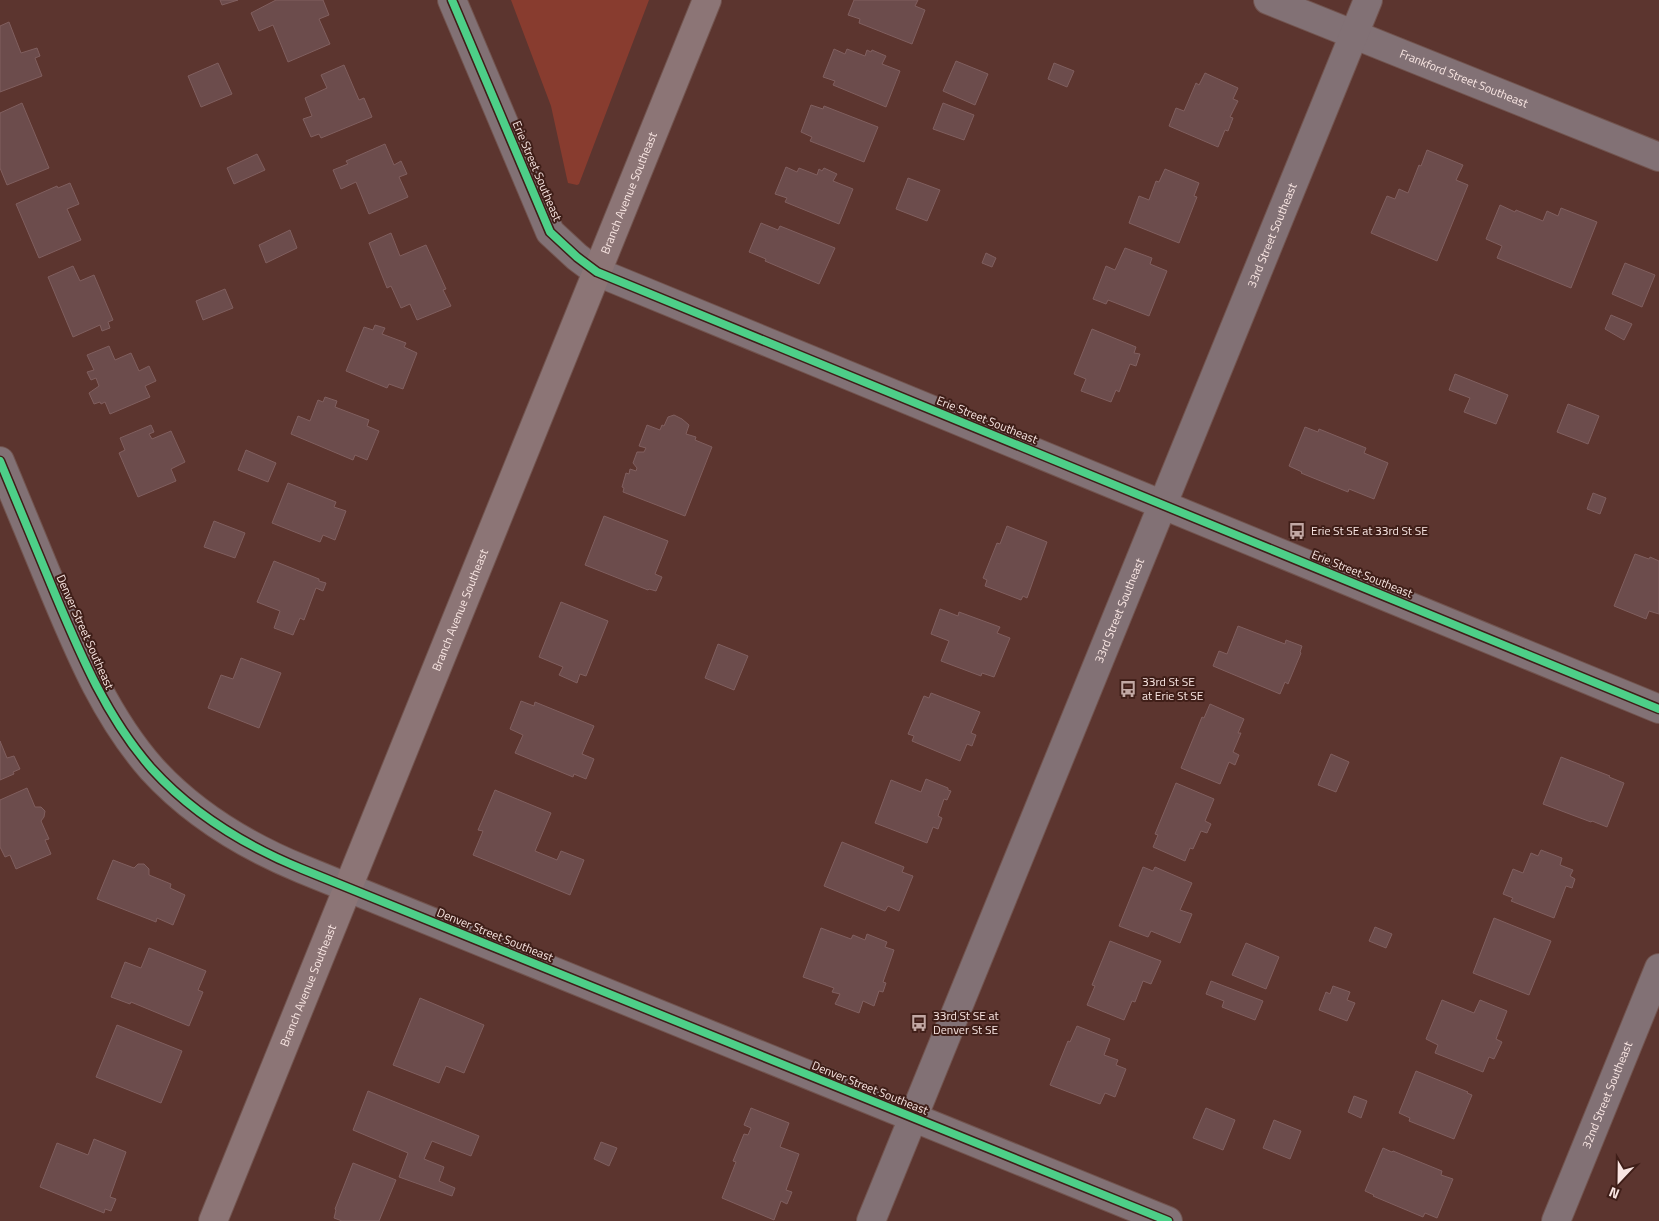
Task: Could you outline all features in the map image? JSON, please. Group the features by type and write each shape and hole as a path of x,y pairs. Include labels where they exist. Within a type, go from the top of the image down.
{"highway":[{"name":"Branch Avenue Southeast","path":"212,1221 707,0"}],"street":[{"name":"Erie Street Southeast","path":"452,0 550,232 577,257 597,272 1659,708"},
{"name":"Frankford Street Southeast","path":"1268,0 1659,157"},
{"name":"33rd Street Southeast","path":"871,1221 1368,0"},
{"name":"Denver Street Southeast","path":"0,461 86,666 108,707 133,745 176,793 230,833 269,855 348,888 1168,1221"},
{"name":"32nd Street Southeast","path":"1556,1221 1659,968"}],"shaded area":[{"path":"511,0 649,0 579,184 577,185 568,183 551,106"}],"building":[{"path":"220,0 238,0 222,5"},
{"path":"276,0 323,0 329,15 319,19 330,44 288,62 273,25 259,31 251,13"},
{"path":"854,0 918,0 915,6 925,10 912,44 859,23 860,19 848,15"},
{"path":"9,22 21,53 37,48 40,56 35,58 42,76 0,92 0,26"},
{"path":"834,49 845,54 847,49 865,56 867,50 871,52 872,50 886,56 882,64 900,71 886,107 833,85 835,81 823,77"},
{"path":"956,61 988,74 975,105 943,91"},
{"path":"218,63 232,94 201,107 188,76"},
{"path":"1054,63 1074,71 1067,87 1048,79"},
{"path":"344,65 359,100 364,98 372,117 321,138 319,134 311,137 303,119 312,116 305,98 327,88 321,75"},
{"path":"1205,73 1238,88 1233,99 1238,101 1230,117 1233,118 1228,131 1225,130 1218,147 1169,126 1176,108 1184,111 1196,83 1199,85"},
{"path":"22,103 49,168 7,185 0,168 0,113"},
{"path":"943,103 974,115 964,140 933,129"},
{"path":"811,105 823,109 824,106 878,127 864,162 810,141 812,137 801,132"},
{"path":"385,144 394,165 401,161 407,174 399,177 408,197 369,214 356,182 341,189 333,170 348,164 346,161"},
{"path":"1427,150 1463,165 1456,180 1468,185 1437,261 1371,233 1387,196 1395,199 1399,189 1408,193"},
{"path":"257,154 265,170 234,184 227,168"},
{"path":"786,167 797,172 799,168 817,175 819,169 822,171 824,168 837,174 833,181 853,189 839,224 785,202 787,198 775,194"},
{"path":"1165,169 1199,183 1194,196 1197,197 1179,243 1129,223 1139,196 1149,200 1156,181 1159,182"},
{"path":"908,178 940,190 927,221 896,209"},
{"path":"70,183 79,204 67,209 81,240 39,258 16,204 57,186 58,188"},
{"path":"1500,205 1543,221 1547,211 1558,216 1561,208 1597,222 1571,288 1497,258 1502,246 1486,239"},
{"path":"761,223 778,230 780,226 835,248 819,284 765,261 766,259 749,252"},
{"path":"290,230 297,248 266,263 259,245"},
{"path":"391,233 400,256 426,245 446,289 443,290 451,306 417,320 410,304 401,308 391,286 387,288 369,243"},
{"path":"1125,248 1152,258 1150,264 1167,271 1149,316 1108,300 1106,304 1093,299 1106,266 1115,270"},
{"path":"986,253 996,258 992,267 982,263"},
{"path":"1625,263 1655,275 1642,307 1612,294"},
{"path":"73,266 80,281 94,275 113,320 108,322 110,328 102,331 100,325 73,337 48,277"},
{"path":"225,289 233,308 203,320 196,301"},
{"path":"1611,315 1632,324 1624,340 1605,329"},
{"path":"375,325 385,328 382,334 406,343 404,347 417,353 403,389 389,384 387,388 346,371 364,327 373,330"},
{"path":"1092,329 1136,347 1134,353 1140,354 1136,366 1130,364 1119,392 1116,390 1111,402 1081,391 1086,379 1074,374"},
{"path":"109,346 115,360 131,353 139,371 149,366 156,381 145,386 150,397 110,414 105,402 94,404 89,393 99,386 96,378 91,380 87,372 94,370 87,355"},
{"path":"1455,374 1508,395 1496,424 1464,412 1470,398 1449,390"},
{"path":"325,397 337,401 335,407 369,420 367,426 379,431 367,460 355,455 353,460 291,434 298,416 310,421 318,400 323,402"},
{"path":"1568,404 1599,416 1588,444 1557,432"},
{"path":"674,415 689,425 686,434 696,437 695,440 712,447 685,516 623,492 624,488 622,487 626,473 629,474 630,469 636,471 637,468 633,463 637,452 644,452 646,448 639,446 647,425 660,430 668,417"},
{"path":"151,425 154,432 149,434 152,439 171,431 185,462 171,469 176,481 138,497 119,453 125,450 120,438"},
{"path":"1305,427 1318,432 1319,429 1366,448 1364,453 1388,463 1374,499 1349,489 1348,492 1301,473 1289,466"},
{"path":"246,450 276,463 268,482 238,470"},
{"path":"288,483 336,502 334,507 346,511 335,540 323,535 320,542 272,523"},
{"path":"1593,493 1606,498 1600,514 1587,509"},
{"path":"604,516 668,541 655,574 662,577 656,591 648,590 585,565"},
{"path":"214,521 245,533 235,558 204,547"},
{"path":"1007,526 1047,542 1027,598 1023,596 1021,600 985,586 987,580 983,578 997,543 1000,544"},
{"path":"1635,554 1659,561 1659,614 1649,611 1646,619 1614,606"},
{"path":"274,561 326,583 323,591 316,588 304,620 300,618 293,635 274,628 280,611 257,602"},
{"path":"561,602 608,621 586,676 580,674 577,683 559,675 563,667 539,657"},
{"path":"940,609 958,616 959,612 1000,627 997,633 1010,638 994,677 982,673 981,676 941,661 949,641 931,634"},
{"path":"1238,626 1285,644 1286,640 1302,646 1288,684 1285,682 1280,694 1213,666 1219,651 1227,654"},
{"path":"718,644 748,656 734,690 705,678"},
{"path":"241,658 281,673 259,728 208,708 221,675 233,679"},
{"path":"931,693 980,712 971,733 976,735 972,746 967,744 960,761 912,741 914,736 908,734 924,696 929,698"},
{"path":"521,701 534,706 535,702 594,726 582,754 594,759 586,779 574,774 573,777 515,753 523,735 510,729"},
{"path":"1210,704 1244,719 1238,733 1241,733 1233,752 1239,755 1235,765 1229,762 1220,784 1181,768 1202,717 1204,718"},
{"path":"0,741 7,758 14,756 20,769 0,780"},
{"path":"1331,754 1349,762 1336,792 1318,785"},
{"path":"1561,757 1624,783 1607,827 1543,804"},
{"path":"926,779 951,791 947,800 944,799 938,816 942,818 938,829 933,827 927,843 875,823 891,780 921,792"},
{"path":"1176,783 1214,799 1205,821 1211,824 1207,833 1201,831 1193,849 1190,848 1185,861 1153,847 1158,835 1155,834"},
{"path":"27,788 35,807 41,807 45,811 41,821 49,839 45,840 51,854 16,869 10,855 5,857 0,847 0,800"},
{"path":"495,790 551,813 535,851 557,860 561,851 584,860 570,895 473,855 483,831 478,830"},
{"path":"842,842 904,867 902,872 913,876 899,911 888,906 885,911 824,886"},
{"path":"1541,850 1562,858 1560,865 1573,870 1570,876 1575,879 1572,888 1566,886 1554,918 1511,901 1513,898 1503,894 1513,869 1523,873 1531,853 1538,856"},
{"path":"113,860 134,868 138,864 144,864 149,869 149,875 171,884 170,888 185,895 173,925 157,918 156,922 97,899"},
{"path":"1143,867 1153,871 1155,867 1192,883 1180,910 1192,914 1180,943 1151,931 1148,937 1119,926"},
{"path":"1494,918 1551,941 1529,995 1473,973"},
{"path":"1375,927 1392,934 1386,948 1369,941"},
{"path":"821,928 851,939 853,935 865,940 867,934 887,942 885,947 894,950 883,982 886,983 883,992 879,991 874,1006 863,1001 859,1013 835,1004 840,994 832,992 834,988 803,977"},
{"path":"1110,941 1161,961 1151,984 1143,981 1135,1002 1132,1001 1124,1020 1087,1005 1095,986 1092,985"},
{"path":"1246,943 1279,957 1266,989 1232,975"},
{"path":"149,948 206,971 198,990 203,992 189,1026 131,1002 130,1004 111,997 125,962 141,968"},
{"path":"1211,981 1263,1001 1255,1020 1222,1007 1224,1001 1206,994"},
{"path":"1333,986 1350,992 1347,1000 1355,1003 1347,1021 1319,1010 1326,992 1330,994"},
{"path":"420,998 484,1025 464,1073 446,1066 439,1083 393,1065"},
{"path":"1442,1000 1474,1013 1480,1000 1507,1011 1496,1039 1502,1042 1494,1059 1489,1057 1483,1072 1435,1053 1438,1045 1426,1039"},
{"path":"117,1025 182,1051 161,1103 96,1077"},
{"path":"1077,1026 1110,1039 1104,1055 1118,1060 1116,1065 1126,1069 1115,1097 1105,1093 1100,1104 1050,1085 1068,1041 1070,1042"},
{"path":"1416,1071 1472,1095 1454,1139 1409,1121 1410,1118 1399,1113"},
{"path":"368,1091 479,1136 471,1156 432,1141 424,1159 444,1167 439,1181 455,1188 452,1196 399,1177 408,1153 353,1130"},
{"path":"1354,1096 1367,1101 1361,1118 1348,1112"},
{"path":"751,1108 789,1123 780,1147 799,1154 786,1190 792,1192 787,1204 781,1201 774,1220 722,1198 736,1162 733,1161 744,1134 748,1135 751,1128 744,1125"},
{"path":"1206,1108 1235,1120 1223,1150 1193,1138"},
{"path":"1274,1120 1301,1131 1290,1159 1263,1148"},
{"path":"94,1139 126,1152 110,1197 116,1199 111,1211 105,1209 104,1213 40,1187 57,1143 88,1155"},
{"path":"601,1142 617,1148 609,1166 594,1159"},
{"path":"1383,1148 1442,1171 1441,1175 1453,1179 1437,1218 1425,1213 1423,1217 1365,1191"},
{"path":"353,1163 396,1180 379,1221 342,1221 334,1218 335,1209"}],"cycle path":[{"path":"452,0 550,232 577,257 597,272 1659,709"},
{"path":"0,461 85,663 108,708 152,769 185,800 221,827 261,850 302,869 1168,1221"}],"place":[{"name":"Erie St SE at 33rd St SE","path":"1297,531"},
{"name":"33rd St SE at Erie St SE","path":"1128,689"},
{"name":"33rd St SE at Denver St SE","path":"919,1023"}]}
